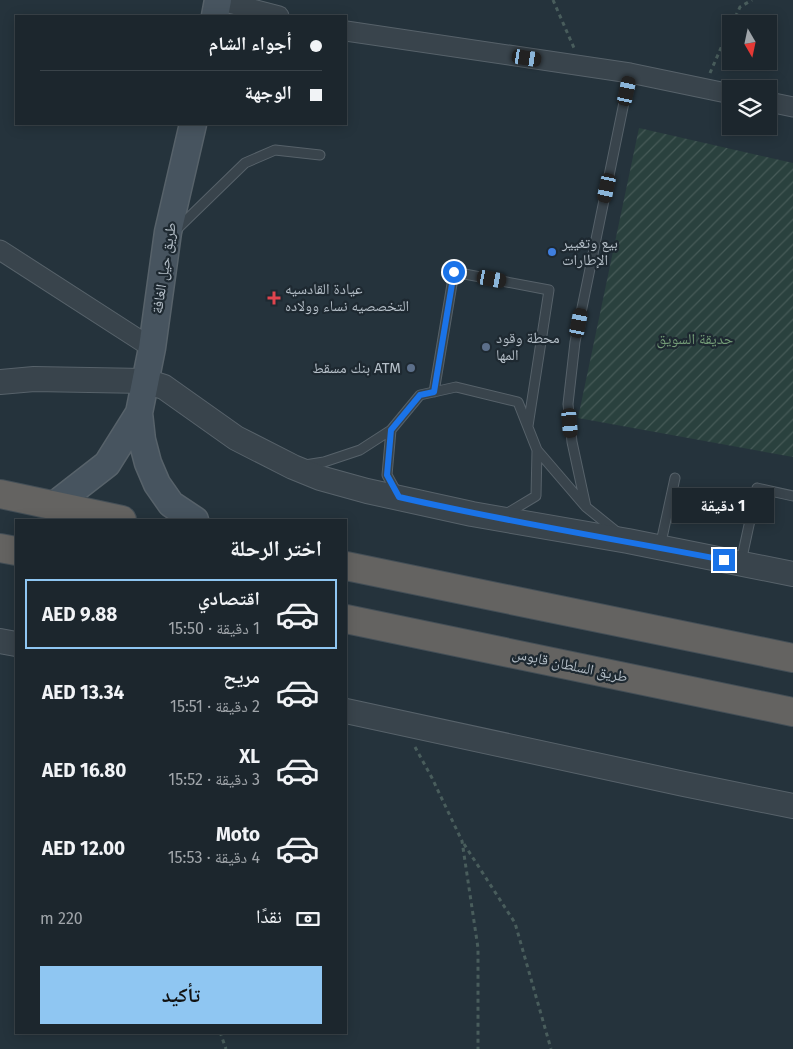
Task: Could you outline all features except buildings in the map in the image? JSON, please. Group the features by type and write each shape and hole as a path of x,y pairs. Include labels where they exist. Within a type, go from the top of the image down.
{"highway":[{"path":"0,494 117,519"},
{"path":"0,548 15,551"},
{"path":"347,566 793,658"},
{"name":"طريق السلطان قابوس","path":"347,619 793,712"}],"main road":[{"path":"215,15 218,0"},
{"name":"طريق حيل الغافة","path":"193,125 167,239 152,348 139,413 142,440 157,484 171,504 194,519"},
{"name":"طريق حيل الغافة","path":"53,506 107,464 139,413"}],"street":[{"path":"218,0 275,15"},
{"path":"347,31 582,66 722,92"},
{"path":"777,104 793,107"},
{"path":"0,250 152,348"},
{"path":"0,382 34,378 145,381 164,388 236,438 293,467 320,478 499,518 628,541 793,574"},
{"path":"0,640 15,644"},
{"path":"347,712 401,722 793,806"}],"lane":[{"path":"586,507 572,442 568,404 575,342 630,74"},
{"path":"167,239 245,163 275,150 320,155"},
{"path":"434,392 454,272 549,290 528,426"},
{"path":"293,467 324,462 360,450 391,430 420,395 456,387 518,402 537,450 586,507 628,541"},
{"path":"391,430 387,475 399,497"},
{"path":"499,518 536,496 537,450"},
{"path":"660,548 675,478"},
{"path":"740,563 757,488 793,496"}],"path":[{"path":"553,0 582,66"},
{"path":"736,15 740,6 752,0"},
{"path":"703,88 722,46"},
{"path":"401,722 432,778 462,841 515,923 551,1049"},
{"path":"462,841 478,948 478,1049"},
{"path":"221,1034 226,1049"}],"green space":[{"name":"حديقة السويق","path":"639,128 793,163 793,457 578,418"}],"place":[{"name":"بيع وتغيير الإطارات","path":"552,252"},
{"name":"عيادة القادسيه التخصصيه نساء وولاده","path":"274,298"},
{"name":"محطة وقود المها","path":"486,347"},
{"name":"بنك مسقط ATM","path":"411,368"}],"route":[{"path":"454,272 434,392 420,395 391,430 387,475 399,497 472,514 724,560"}]}
